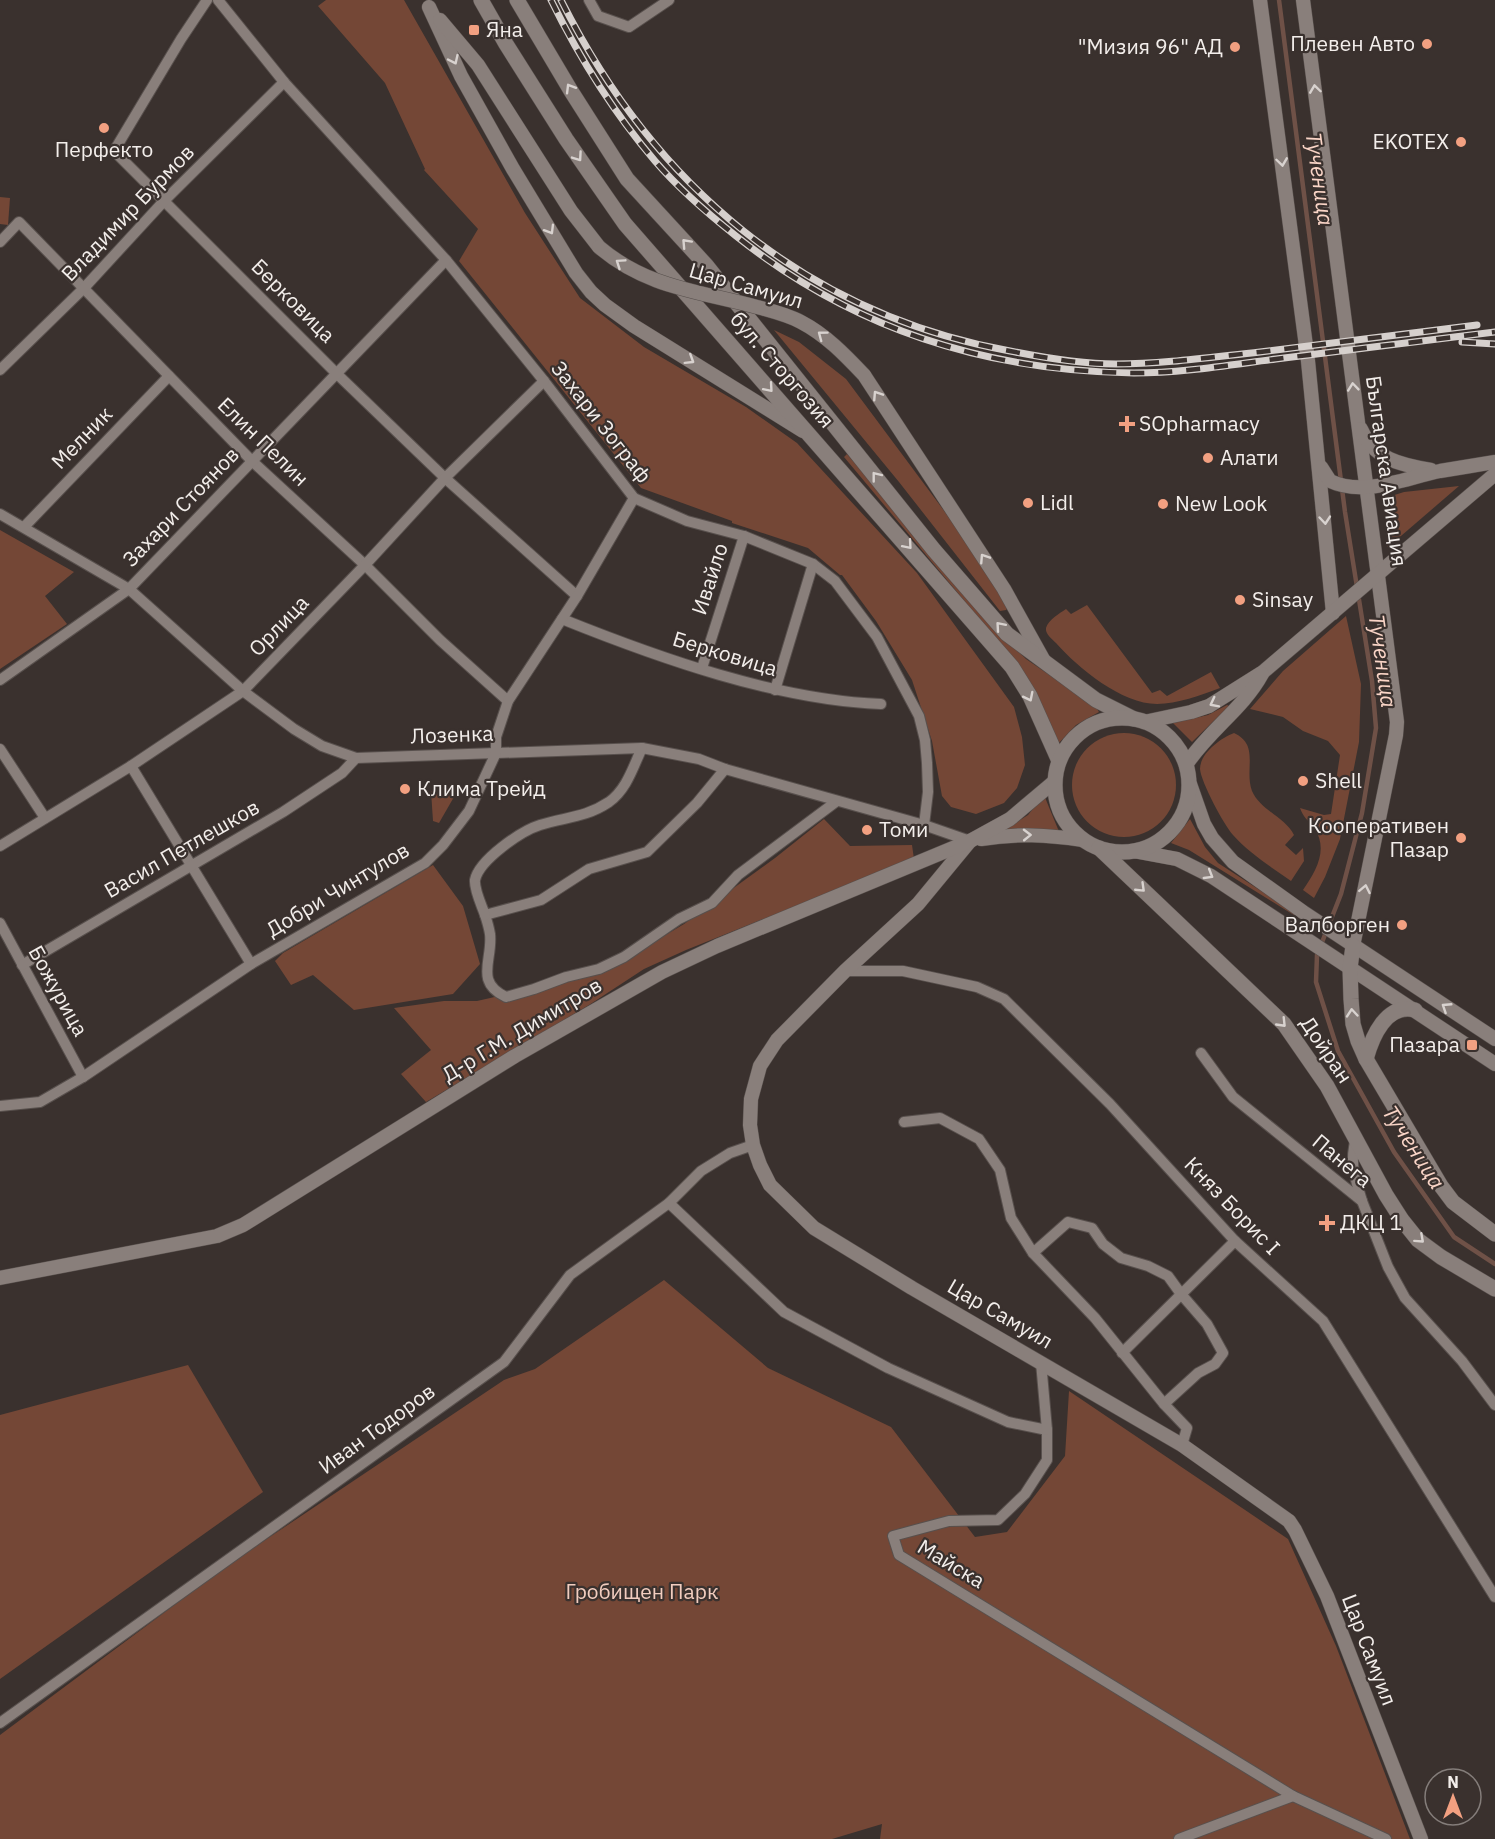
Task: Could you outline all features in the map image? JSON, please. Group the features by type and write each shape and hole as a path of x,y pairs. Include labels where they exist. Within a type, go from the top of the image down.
{"main road":[{"name":"бул. Сторгозия","path":"481,0 566,139 625,224 1012,667 1030,696 1059,761"},
{"name":"бул. Сторгозия","path":"517,0 627,179 706,265 949,567 1007,634 1096,700 1139,720"},
{"path":"1115,718 1139,720 1162,731 1177,746 1186,765 1190,784 1187,803 1180,820 1168,835 1152,845 1134,851 1116,852 1099,848 1083,840 1071,829 1062,814 1056,798 1055,781 1059,761 1068,745 1081,732 1097,722 1115,718"},
{"name":"Дойран","path":"1099,848 1284,1024 1327,1086 1386,1195 1418,1240 1495,1289"},
{"name":"Дойран","path":"1353,946 1350,968 1353,1024 1366,1059 1447,1194 1468,1215 1495,1234"},
{"path":"1366,1059 1371,1040 1384,1021 1401,1009 1415,1011"}],"street":[{"name":"Берковица","path":"207,0 114,151 337,374 445,478 577,596"},
{"name":"Захари Зограф","path":"218,0 284,82 446,260 544,381 634,498 687,521 744,536 813,564 835,581 877,637 919,716 925,740 927,763 928,792 924,825"},
{"path":"589,0 598,16 629,27 669,0"},
{"path":"1260,0 1307,350 1334,613"},
{"name":"Българска Авиация","path":"1303,0 1357,414 1362,487 1396,710 1396,735 1353,946"},
{"name":"Цар Самуил","path":"426,4 461,76 513,169 576,273 591,292 604,305 634,326 814,438"},
{"name":"Цар Самуил","path":"426,4 478,65 571,211 599,247 623,266 653,280 764,309 799,321 829,341 864,375 1004,589 1045,663"},
{"name":"Владимир Бурмов","path":"0,370 84,288 164,201 284,82"},
{"name":"Елин Пелин","path":"0,242 19,222 253,462 365,565 440,640 508,701"},
{"name":"Захари Стоянов","path":"0,680 129,589 446,260"},
{"name":"Мелник","path":"24,527 169,376"},
{"name":"Орлица","path":"0,846 131,766 243,691 365,565 445,478 544,381"},
{"path":"1357,414 1367,440 1387,459 1439,471"},
{"path":"1319,462 1323,473 1333,483 1362,487 1495,462"},
{"path":"1139,720 1191,712 1209,706 1263,672 1495,474"},
{"name":"Добри Чинтулов","path":"0,1106 40,1102 83,1077 251,964 425,863 443,845 469,811 495,753 495,737 508,701 577,596 634,498"},
{"name":"Лозенка","path":"0,514 129,589 243,691 322,747 356,758 642,748 699,759 725,769 924,825 970,841"},
{"name":"Ивайло","path":"702,668 744,536"},
{"path":"775,690 813,564"},
{"name":"Берковица","path":"562,619 608,638 775,690 847,703 881,704"},
{"path":"1186,765 1197,748 1252,692 1263,672"},
{"path":"642,748 627,782 610,801 585,815 538,826 498,850 482,865 475,882 490,935 486,978 496,993 506,997 566,977 599,969 624,957 679,919 712,903 738,876 837,801"},
{"path":"0,749 45,818"},
{"name":"Васил Петлешков","path":"22,965 283,812 342,773 356,758"},
{"path":"131,766 251,964"},
{"path":"485,915 541,900 589,869 647,852 697,803 725,769"},
{"name":"Д-р Г.М. Димитров","path":"0,1278 217,1236 243,1225 515,1056 663,972 717,946 970,841 1010,819 1055,781"},
{"path":"1190,784 1204,824 1221,850 1233,862 1353,946 1495,1039"},
{"path":"970,841 1006,835 1043,835 1083,840"},
{"name":"Цар Самуил","path":"970,841 918,904 777,1040 760,1066 751,1099 750,1125 753,1145 770,1185 814,1228 912,1288 1182,1445 1289,1521 1327,1596 1421,1839"},
{"path":"1134,851 1163,855 1194,866 1325,950 1495,1064"},
{"name":"Божурица","path":"0,923 83,1077"},
{"name":"Княз Борис I","path":"846,971 903,971 977,987 1004,999 1110,1104 1235,1241 1323,1321 1495,1597"},
{"name":"Панега","path":"1201,1053 1233,1097 1362,1201 1388,1267 1405,1298 1462,1361 1495,1405"},
{"path":"904,1122 940,1118 979,1138 1000,1170 1011,1218 1032,1253 1095,1318 1164,1404 1187,1428 1182,1445"},
{"path":"1356,1138 1352,1152 1352,1168 1362,1201"},
{"name":"Иван Тодоров","path":"0,1723 504,1362 570,1275 669,1203 701,1171 730,1153 753,1145"},
{"path":"669,1203 784,1312 888,1368 1008,1422 1047,1430 1041,1362"},
{"path":"1032,1253 1068,1222 1092,1228 1103,1244 1121,1258 1148,1266 1168,1276 1207,1324 1223,1353 1215,1364 1198,1373 1164,1404"},
{"path":"1122,1353 1235,1241"},
{"name":"Майска","path":"1047,1430 1047,1460 1025,1494 998,1520 949,1521 893,1536 899,1555 1293,1796 1386,1839"},
{"path":"1179,1839 1293,1796"}],"green space":[{"path":"326,0 404,0 525,213 580,298 644,347 746,407 797,443 917,573 1014,707 1022,737 1025,765 1017,788 1004,803 976,814 951,807 942,796 932,741 912,680 876,621 842,575 808,548 732,523 732,521 641,488 459,261 478,229 424,170 385,83 318,6"},
{"path":"0,197 10,198 8,225 0,224"},
{"path":"774,330 799,342 846,379 945,512 1009,606 1006,610 1000,611 899,482"},
{"path":"847,454 999,633 1026,659 1095,706 1099,712 1076,725 1056,746 977,616 844,457"},
{"path":"1459,486 1387,547 1385,498 1404,492"},
{"path":"0,530 74,572 45,596 67,624 0,669"},
{"path":"1087,605 1152,693 1160,690 1167,696 1211,672 1220,688 1181,701 1157,704 1130,698 1102,683 1065,653 1046,630 1047,625 1066,609 1071,614"},
{"path":"1346,616 1361,684 1359,742 1340,839 1314,898 1303,890 1319,860 1320,844 1314,828 1300,808 1324,815 1331,814 1340,755 1328,741 1303,731 1283,717 1250,709 1283,671"},
{"path":"1229,706 1192,742 1173,723 1208,715"},
{"path":"1124,733 1144,737 1161,748 1172,765 1176,785 1172,805 1161,822 1144,833 1124,837 1104,833 1087,822 1076,805 1072,785 1076,765 1087,748 1104,737"},
{"path":"1234,733 1247,744 1250,758 1250,783 1256,798 1266,809 1285,823 1294,835 1285,845 1296,855 1303,848 1304,861 1291,881 1239,842 1229,830 1204,783 1200,769 1203,757 1223,738"},
{"path":"458,790 439,823 433,821 431,791"},
{"path":"1044,795 1060,834 1004,832 1028,815"},
{"path":"824,819 850,846 912,845 914,859 644,969 589,1005 426,1102 401,1074 431,1050 394,1008 444,1001 477,1001 581,977 614,966 684,924"},
{"path":"1190,819 1205,847 1218,863 1318,930 1189,850 1171,843"},
{"path":"433,865 463,906 480,964 453,994 354,1010 313,975 291,985 275,961 283,953"},
{"name":"Гробищен Парк","path":"664,1280 768,1368 891,1427 975,1537 1007,1532 1065,1456 1069,1391 1288,1539 1336,1646 1410,1839 880,1839 882,1824 832,1839 0,1839 0,1735 228,1565 504,1380 535,1369"},
{"path":"188,1365 263,1492 0,1679 0,1415"}],"waterway":[{"name":"Тученица","path":"1279,0 1345,512 1372,681 1376,728 1362,813 1341,894 1317,955 1316,982 1338,1051 1394,1152 1454,1237 1495,1264"}],"railway":[{"path":"551,0 585,63 625,123 655,161 714,219 781,269 827,296 874,320 923,339 1025,364 1134,373 1170,372 1495,332"},
{"path":"561,0 598,66 641,127 689,182 743,231 802,272 866,306 936,333 1036,356 1076,362 1116,364 1206,358 1477,325"},
{"path":"1462,342 1495,344"}],"place":[{"name":"Яна","path":"474,30"},
{"name":"Плевен Авто","path":"1427,44"},
{"name":"\"Мизия 96\" АД","path":"1235,47"},
{"name":"Перфекто","path":"104,128"},
{"name":"EKOTEX","path":"1461,142"},
{"name":"SOpharmacy","path":"1127,424"},
{"name":"Алати","path":"1208,458"},
{"name":"Lidl","path":"1028,503"},
{"name":"New Look","path":"1163,504"},
{"name":"Sinsay","path":"1240,600"},
{"name":"Shell","path":"1303,781"},
{"name":"Клима Трейд","path":"405,789"},
{"name":"Томи","path":"867,830"},
{"name":"Кооперативен Пазар","path":"1461,838"},
{"name":"Валборген","path":"1402,925"},
{"name":"Пазара","path":"1472,1045"},
{"name":"ДКЦ 1","path":"1327,1223"}]}
